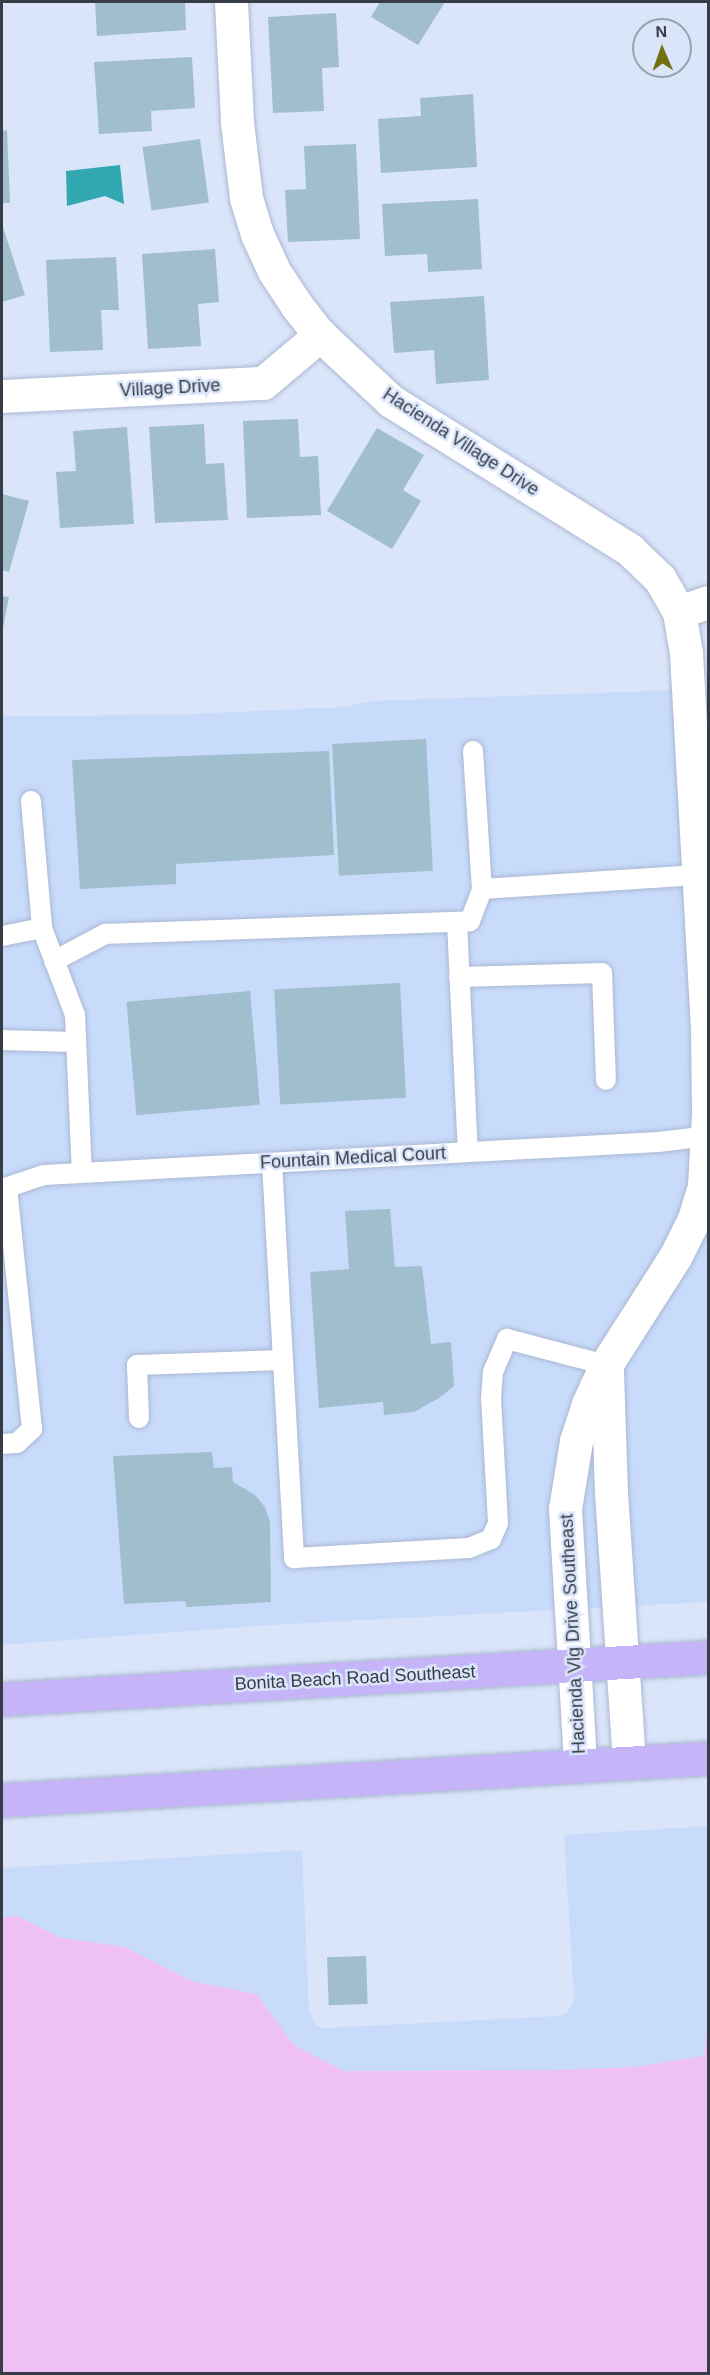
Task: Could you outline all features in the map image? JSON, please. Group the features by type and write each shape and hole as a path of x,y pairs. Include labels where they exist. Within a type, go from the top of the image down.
{"main road":[{"name":"Bonita Beach Road Southeast","path":"2,1699 708,1657"},
{"path":"2,1800 708,1758"}],"street":[{"name":"Hacienda Village Drive","path":"231,2 237,122 246,198 257,234 274,271 320,335 391,401 630,550 694,607"},
{"name":"Village Drive","path":"2,396 263,383 320,335"},
{"name":"Hacienda Vlg Drive Southeast","path":"580,1765 566,1509 576,1441 588,1404 606,1365 675,1257 693,1221 704,1186 708,1136 707,1030 686,653 694,607"},
{"path":"606,1365 621,1662 629,1762"}],"lane":[{"path":"54,961 105,934 470,921 482,889 473,751"},
{"path":"31,801 42,928 75,1015 82,1173"},
{"path":"482,889 698,875"},
{"path":"456,922 468,1152"},
{"path":"2,936 42,928"},
{"path":"459,977 602,973 606,1080"},
{"path":"2,1041 76,1041"},
{"name":"Fountain Medical Court","path":"4,1188 44,1175 658,1142 708,1136"},
{"path":"272,1162 294,1558 469,1548 491,1539 498,1523 491,1399 493,1372 507,1339 606,1365"},
{"path":"2,1444 17,1443 32,1430 4,1188"},
{"path":"139,1418 137,1365 283,1360"}],"shaded area":[{"path":"120,165 124,204 105,196 67,206 66,171"},
{"path":"708,689 708,1602 271,1625 2,1645 2,716 169,715 343,707 371,701"},
{"path":"708,1826 708,2017 704,2056 636,2067 560,2070 344,2071 294,2045 256,1994 191,1981 125,1947 61,1938 16,1916 2,1918 2,1868 302,1850 309,2011 316,2025 325,2028 559,2016 568,2012 574,1998 564,1835"},
{"path":"16,1916 61,1938 125,1947 191,1981 256,1994 294,2045 344,2071 560,2070 636,2067 704,2056 708,2017 708,2373 2,2373 2,1918"}],"building":[{"path":"95,2 185,2 186,30 97,36"},
{"path":"380,2 445,2 418,45 371,17"},
{"path":"336,13 339,67 322,68 324,111 273,113 268,17"},
{"path":"192,57 195,108 151,111 152,131 99,134 94,62"},
{"path":"473,94 477,167 381,173 378,119 421,116 420,98"},
{"path":"7,130 10,203 2,203 2,131"},
{"path":"200,139 209,202 151,210 143,147"},
{"path":"356,144 360,239 288,242 285,190 306,189 304,146"},
{"path":"478,199 482,269 428,272 427,254 385,256 382,204"},
{"path":"2,224 25,295 2,302"},
{"path":"215,249 219,302 198,304 201,346 148,349 142,254"},
{"path":"116,257 119,310 101,310 103,350 50,352 46,260"},
{"path":"484,296 489,380 436,384 434,350 394,353 390,302"},
{"path":"298,419 300,457 318,456 321,515 247,518 243,421"},
{"path":"204,424 206,464 224,463 228,520 155,523 149,427"},
{"path":"127,427 134,524 60,528 56,472 76,471 73,431"},
{"path":"377,428 424,455 403,490 421,501 392,549 327,511"},
{"path":"2,494 29,501 9,572 2,570"},
{"path":"2,596 9,597 3,628 2,628"},
{"path":"426,739 433,871 339,876 332,744"},
{"path":"329,751 334,855 176,864 176,884 80,889 72,760"},
{"path":"400,983 406,1098 280,1104 274,990"},
{"path":"250,991 260,1105 136,1115 126,1002"},
{"path":"390,1209 395,1267 422,1266 431,1344 451,1342 454,1386 439,1398 414,1412 384,1415 383,1402 319,1408 310,1272 349,1269 345,1211"},
{"path":"212,1452 214,1468 232,1467 233,1482 255,1495 265,1507 270,1522 271,1602 187,1607 185,1601 124,1604 113,1456"},
{"path":"366,1956 368,2004 329,2005 327,1957"}]}
